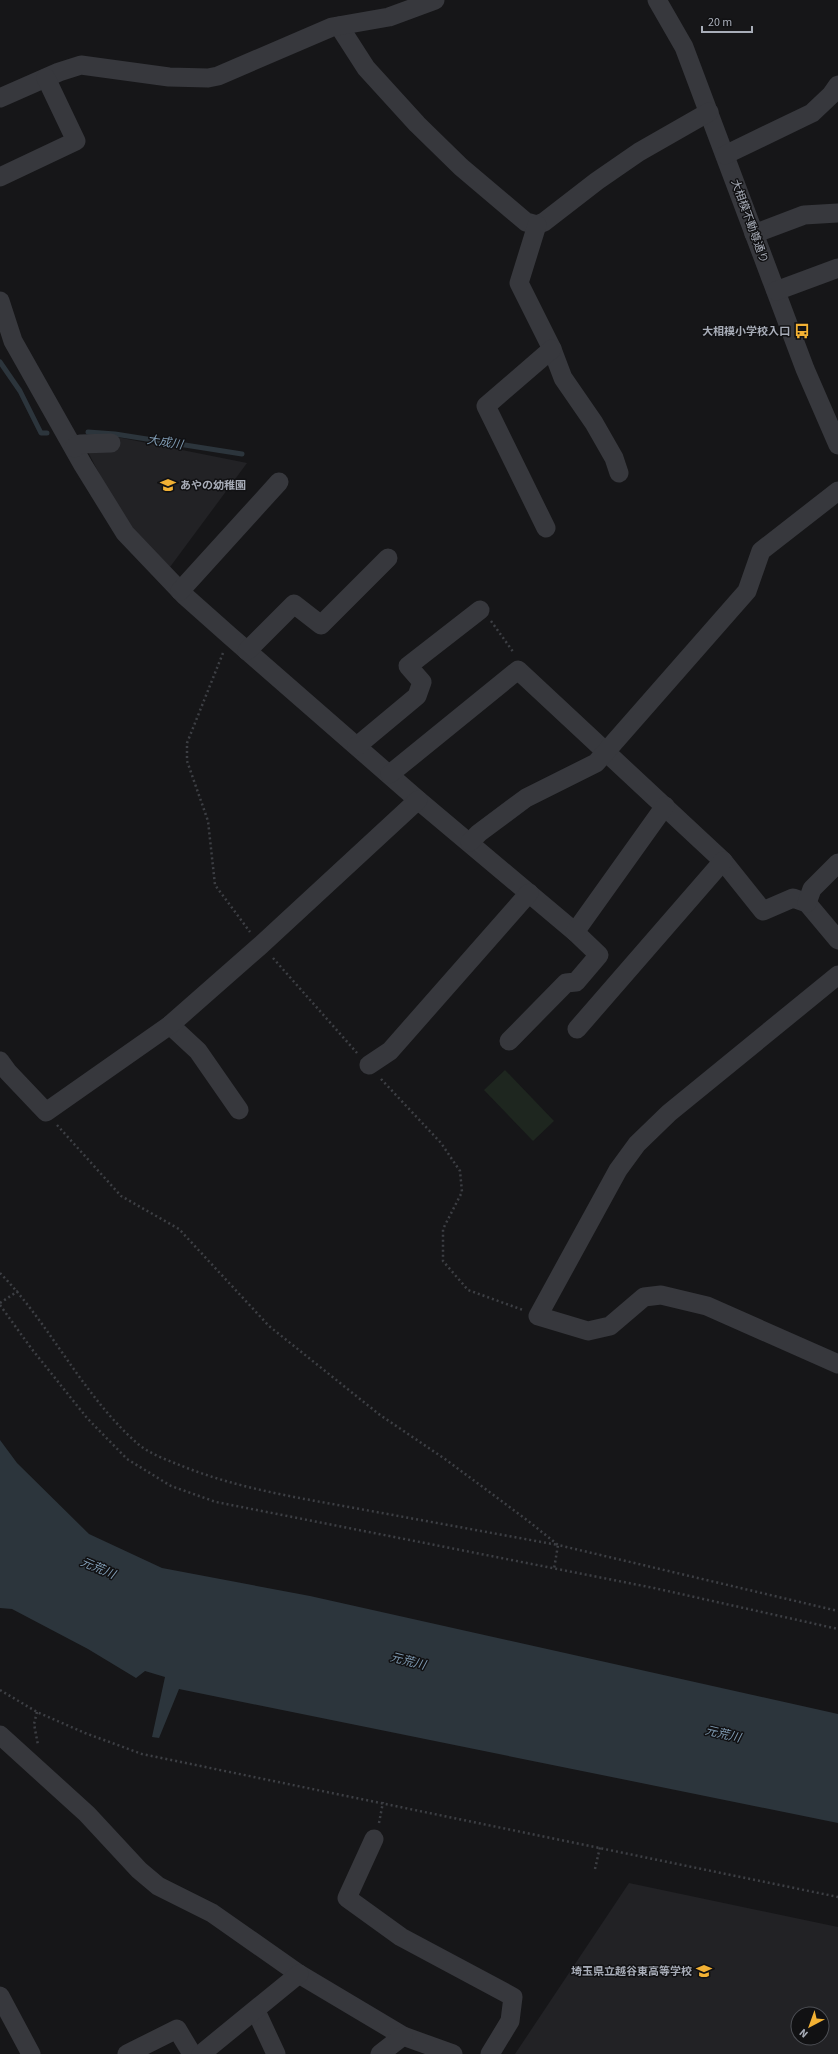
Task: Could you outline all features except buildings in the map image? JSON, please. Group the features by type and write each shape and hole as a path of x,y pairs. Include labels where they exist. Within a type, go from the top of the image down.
{"street":[{"path":"0,98 81,65 169,77 208,78 244,66 332,27 389,17 435,0"},
{"name":"大相模不動尊通り","path":"658,0 684,47 710,112 804,369 838,445"},
{"path":"339,26 366,68 417,124 461,167 520,217 526,222 537,225 544,222 597,180 639,152 710,112"},
{"path":"0,177 76,141 46,78"},
{"path":"725,154 812,112 831,95 838,85"},
{"path":"754,234 804,215 838,213"},
{"path":"537,225 519,283 552,349 563,378 594,423 614,458 619,473"},
{"path":"776,292 838,268"},
{"path":"2,313 13,342 125,533 180,591 230,636 418,800 470,842 575,932 599,955 576,982 566,983 509,1041"},
{"path":"546,528 486,406 552,349"},
{"path":"74,448 80,444 111,443"},
{"path":"180,591 278,482"},
{"path":"470,842 479,833 526,798 596,763 747,591 761,551 838,491"},
{"path":"247,651 294,604 321,625 388,558"},
{"path":"357,746 417,696 422,682 408,666 480,610"},
{"path":"390,774 518,670 723,860 763,911 794,898 806,903 838,940"},
{"path":"0,1061 8,1072 46,1112 170,1025 261,945 418,800"},
{"path":"575,932 665,806"},
{"path":"577,1029 723,860"},
{"path":"806,903 812,889 838,863"},
{"path":"368,1066 390,1052 529,893"},
{"path":"838,975 669,1113 637,1144 618,1170 538,1316 588,1331 610,1326 644,1297 661,1296 707,1306 838,1364"},
{"path":"170,1025 198,1051 239,1110"},
{"path":"0,1735 87,1814 139,1870 158,1886 212,1913 299,1974 403,2036 441,2052"},
{"path":"376,1832 347,1898 401,1937 514,1997 510,2021 490,2054"},
{"path":"201,2054 256,2011 299,1974"},
{"path":"0,1996 31,2054"},
{"path":"256,2011 276,2054"},
{"path":"127,2054 177,2029 192,2054"},
{"path":"380,2054 403,2036"}],"path":[{"path":"480,610 486,613 518,659 518,670"},
{"path":"230,636 187,742 187,761 208,821 214,885 234,913 261,945 368,1066 441,1143 460,1171 462,1192 443,1229 443,1261 468,1290 538,1316"},
{"path":"46,1112 121,1196 179,1229 269,1326 380,1414 515,1510 558,1545"},
{"path":"0,1272 18,1291 68,1362 106,1411 139,1445 163,1458 225,1482 279,1494 558,1545 838,1611"},
{"path":"18,1291 0,1304 31,1348 87,1418 126,1459 171,1486 216,1502 654,1588 838,1629"},
{"path":"554,1568 558,1545"},
{"path":"0,1690 37,1712 85,1733 142,1754 383,1802 838,1897"},
{"path":"35,1766 40,1758 34,1724 37,1712"},
{"path":"376,1832 383,1802"},
{"path":"595,1869 600,1848"}],"shaded area":[{"name":"あやの幼稚園","path":"112,436 247,463 170,567 142,540 117,508 87,450"},
{"path":"505,1070 554,1121 533,1141 484,1090"},
{"name":"埼玉県立越谷東高等学校","path":"629,1883 838,1927 838,2054 515,2054"}],"water":[{"name":"元荒川","path":"0,1440 17,1463 89,1534 162,1568 310,1596 838,1714 838,1823 179,1689 159,1738 152,1737 165,1677 145,1671 136,1678 88,1649 12,1609 0,1608"}],"waterway":[{"name":"大成川","path":"0,362 20,391 41,433 47,433"},
{"name":"大成川","path":"88,432 115,434 242,454"}],"place":[{"name":"大相模小学校入口","path":"802,331"},
{"name":"あやの幼稚園","path":"168,485"},
{"name":"埼玉県立越谷東高等学校","path":"704,1971"}]}
